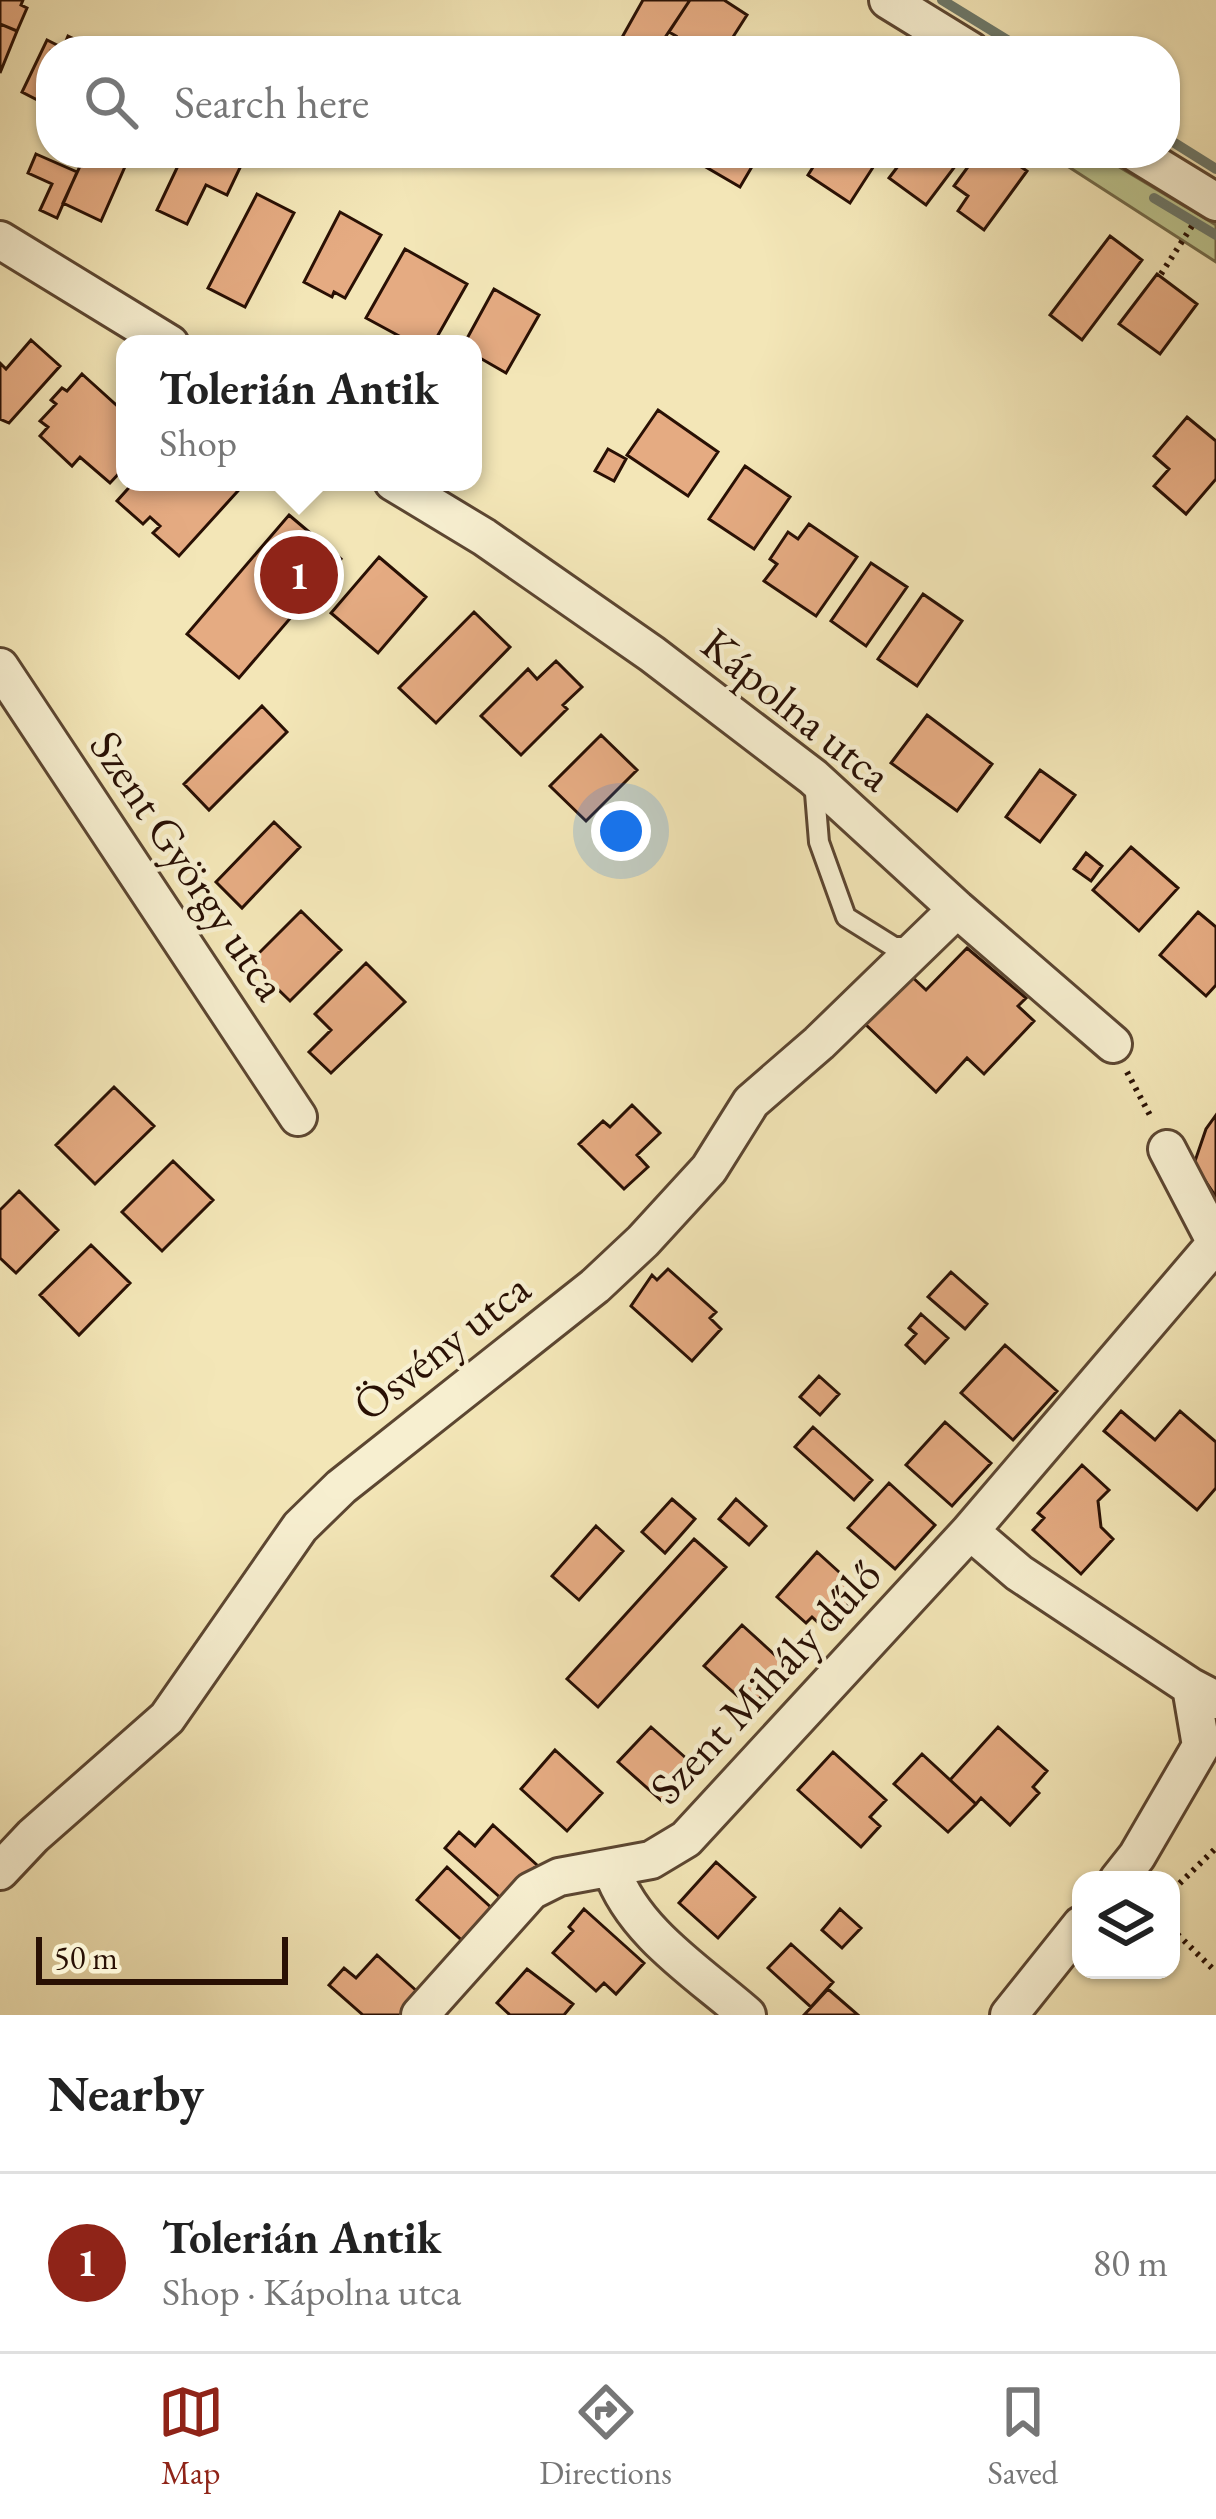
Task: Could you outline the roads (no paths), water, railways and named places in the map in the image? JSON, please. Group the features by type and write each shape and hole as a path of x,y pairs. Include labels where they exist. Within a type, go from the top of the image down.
{"street":[{"path":"888,0 947,36"},
{"path":"1160,168 1216,202"},
{"path":"0,240 155,335"},
{"name":"Kápolna utca","path":"409,491 484,537 652,654 813,777 1113,1045"},
{"name":"Szent György utca","path":"0,667 298,1117"},
{"name":"Ösvény utca","path":"0,1871 33,1835 167,1718 300,1527 341,1487 595,1286 643,1241 709,1169 752,1102 956,909"},
{"path":"1167,1149 1216,1243"},
{"name":"Szent Mihály dűlő","path":"420,2015 531,1891 559,1877 651,1860 686,1839 970,1531 1216,1243"},
{"path":"970,1531 1019,1573 1203,1694 1202,1746 1125,1871"},
{"path":"612,1870 636,1917 747,2015"},
{"path":"1009,2015 1072,1936"}],"lane":[{"path":"813,777 819,842 846,917 895,947 918,948"}],"waterway":[{"path":"942,0 1001,36"},
{"path":"1180,146 1216,169"},
{"path":"1154,198 1216,235"}],"place":[{"name":"Tolerián Antik","path":"299,575"}]}
